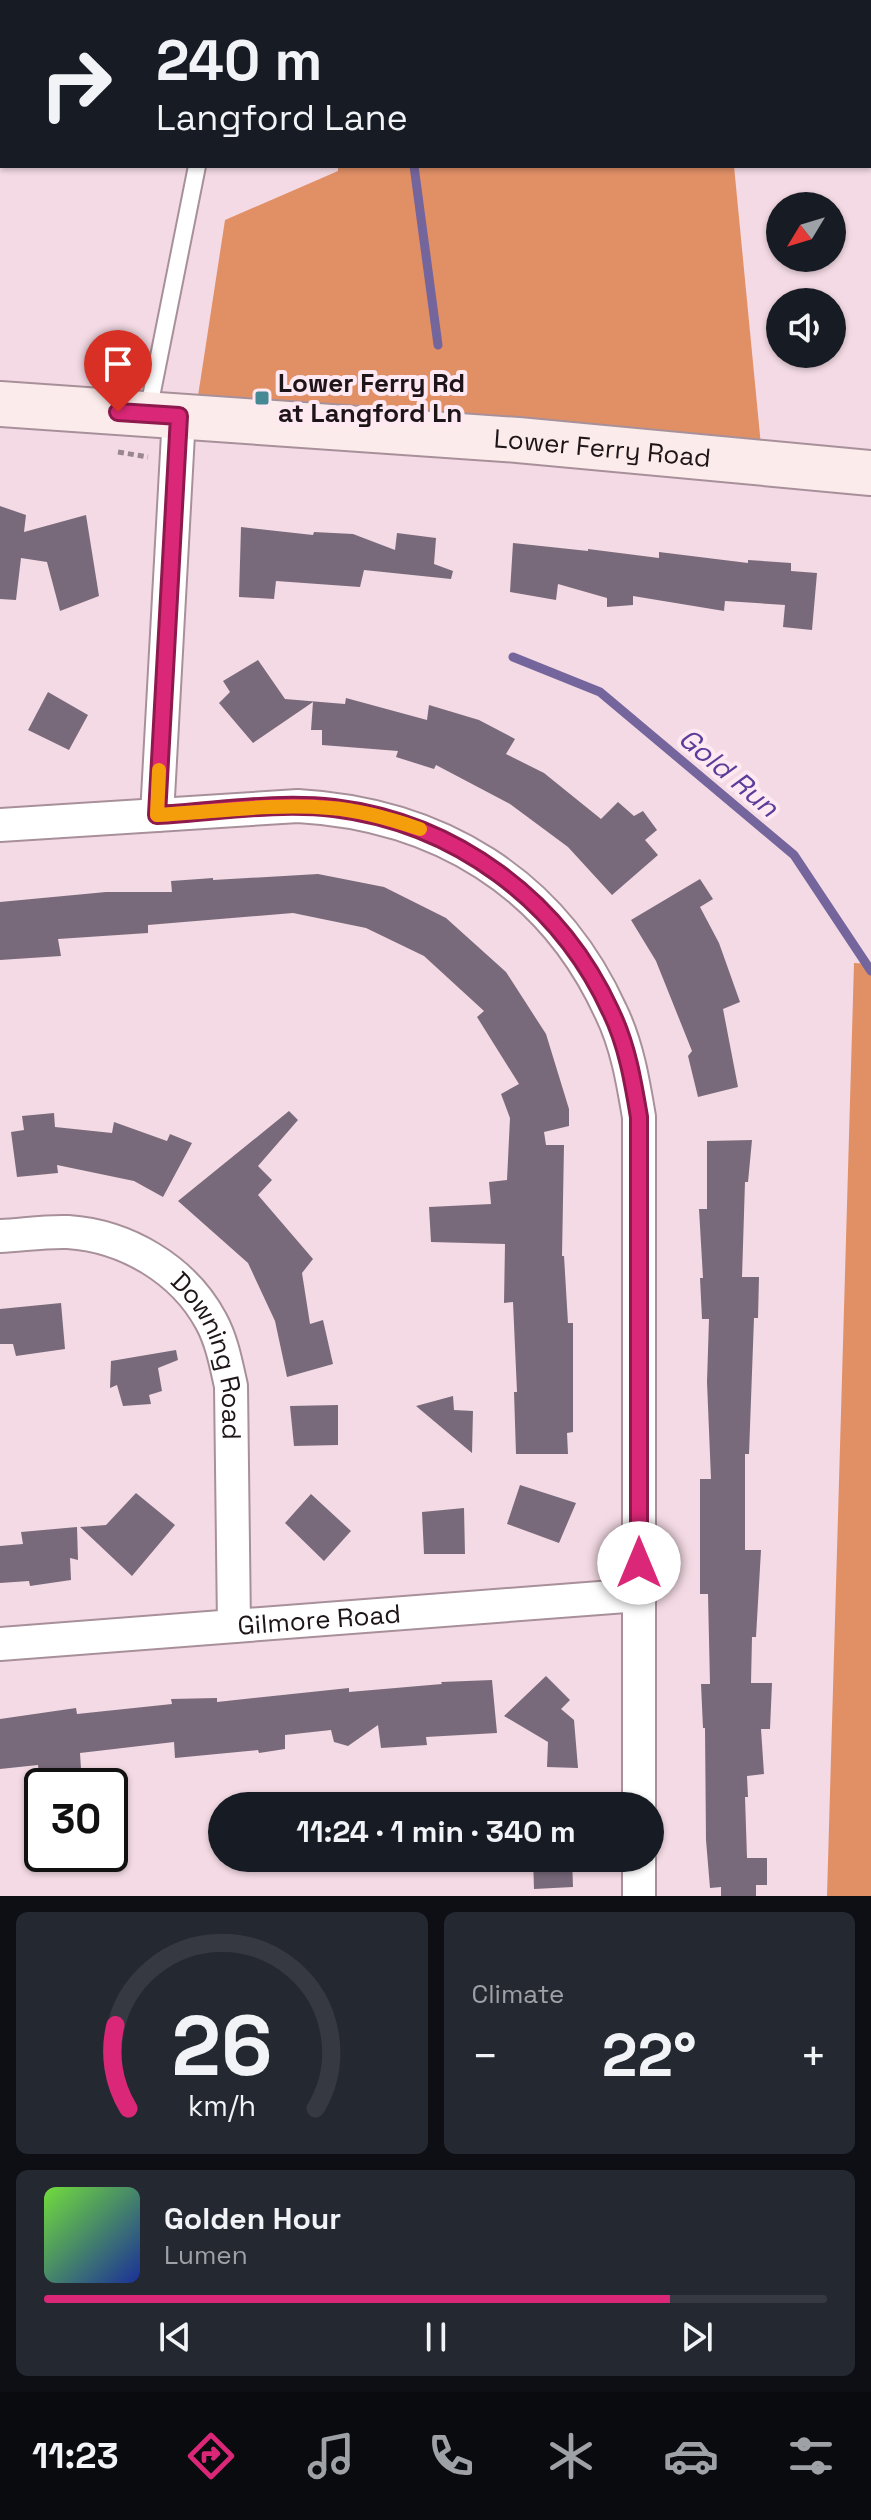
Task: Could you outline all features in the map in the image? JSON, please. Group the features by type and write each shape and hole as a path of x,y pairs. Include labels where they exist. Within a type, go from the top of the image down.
{"street":[{"name":"Lower Ferry Road","path":"0,404 518,440 871,473"},
{"path":"157,815 163,415"},
{"path":"0,825 298,806 333,808 387,818 426,832 475,856 519,888 557,926 586,965 612,1013 625,1051 639,1117 639,1792"},
{"name":"Downing Road","path":"0,1236 67,1232 103,1237 137,1250 169,1271 192,1294 211,1321 224,1354 231,1386 234,1626"},
{"name":"Gilmore Road","path":"0,1644 639,1595"},
{"path":"639,1872 639,1896"}],"lane":[{"path":"163,415 197,168"}],"shaded area":[{"path":"338,168 734,168 762,456 194,422 225,220 338,171"},
{"path":"854,963 871,964 871,1896 827,1896"}],"building":[{"path":"0,506 26,515 24,532 86,515 99,596 60,611 47,562 21,558 16,600 0,599"},
{"path":"241,527 313,535 314,532 353,534 395,550 397,533 436,538 434,564 453,571 451,579 364,570 360,587 276,581 274,599 239,597"},
{"path":"513,543 659,558 659,552 748,563 748,560 791,563 791,571 817,573 812,630 783,627 785,605 725,601 724,611 633,596 633,605 607,607 607,598 558,584 556,600 510,592"},
{"path":"258,660 285,699 345,704 346,698 427,720 429,705 479,720 515,739 506,754 544,773 601,819 618,802 634,816 643,811 657,830 645,840 658,855 612,895 568,847 510,804 436,765 434,769 396,757 398,751 322,745 322,730 311,730 313,702 253,743 219,703 230,692 223,681"},
{"path":"48,692 88,715 69,750 28,730"},
{"path":"318,874 384,887 446,918 506,972 546,1034 569,1109 569,1126 544,1132 546,1145 564,1145 562,1256 568,1323 573,1323 573,1432 567,1433 568,1454 516,1454 513,1302 504,1303 505,1244 431,1242 429,1207 491,1204 489,1182 507,1180 510,1118 501,1094 519,1084 477,1017 484,1011 424,956 366,928 293,913 148,925 148,933 58,939 61,956 0,960 0,902 106,892 172,892 171,881"},
{"path":"700,879 713,899 700,907 719,943 740,1002 723,1009 738,1087 698,1097 688,1056 692,1051 656,961 631,920"},
{"path":"289,1111 298,1120 258,1166 272,1180 258,1195 313,1259 302,1273 310,1324 323,1320 333,1364 287,1377 275,1321 248,1263 178,1201"},
{"path":"54,1113 55,1127 112,1133 114,1122 167,1141 170,1134 192,1143 163,1197 134,1181 57,1165 58,1173 17,1177 11,1132 24,1130 22,1116"},
{"path":"752,1140 748,1182 745,1182 742,1277 759,1277 758,1318 754,1318 749,1454 745,1454 745,1550 761,1550 756,1637 752,1637 751,1683 772,1683 770,1729 761,1729 764,1774 747,1776 748,1797 745,1797 747,1858 767,1858 767,1885 756,1885 756,1896 721,1896 721,1887 710,1888 701,1684 710,1684 708,1594 700,1594 700,1479 711,1479 707,1382 709,1319 702,1319 699,1209 707,1209 707,1141"},
{"path":"61,1303 65,1349 16,1356 13,1344 0,1344 0,1309"},
{"path":"176,1350 178,1360 158,1368 162,1391 149,1395 151,1404 123,1406 117,1385 110,1388 111,1361"},
{"path":"453,1396 454,1410 473,1411 472,1453 416,1406"},
{"path":"338,1405 338,1445 294,1446 290,1406"},
{"path":"520,1485 576,1503 559,1543 507,1524"},
{"path":"136,1493 175,1525 132,1576 80,1527 106,1525"},
{"path":"311,1494 351,1531 324,1561 285,1523"},
{"path":"464,1508 465,1554 424,1554 422,1512"},
{"path":"77,1527 78,1560 70,1558 71,1580 30,1586 29,1581 0,1583 0,1546 23,1544 21,1532"},
{"path":"546,1676 570,1700 561,1709 574,1720 578,1768 547,1767 548,1742 504,1716"},
{"path":"492,1680 497,1733 426,1737 427,1745 381,1748 378,1725 348,1746 334,1742 331,1730 285,1735 285,1749 259,1753 258,1750 175,1758 174,1742 80,1753 81,1768 38,1768 38,1765 0,1769 0,1719 76,1708 77,1714 172,1704 171,1699 217,1698 217,1702"},
{"path":"533,1872 572,1872 573,1887 534,1889"}],"waterway":[{"name":"Gold Run","path":"414,168 438,345"},
{"name":"Gold Run","path":"513,657 600,692 794,855 871,971"}],"slow traffic":[{"path":"159,770 157,815 298,806 333,808 387,818 420,829"}],"place":[{"name":"Lower Ferry Rd at Langford Ln","path":"262,398"}],"route":[{"path":"118,412 179,416 157,815 298,806 333,808 387,818 426,832 475,856 519,888 557,926 586,965 612,1013 630,1064 639,1117 639,1563"}]}
